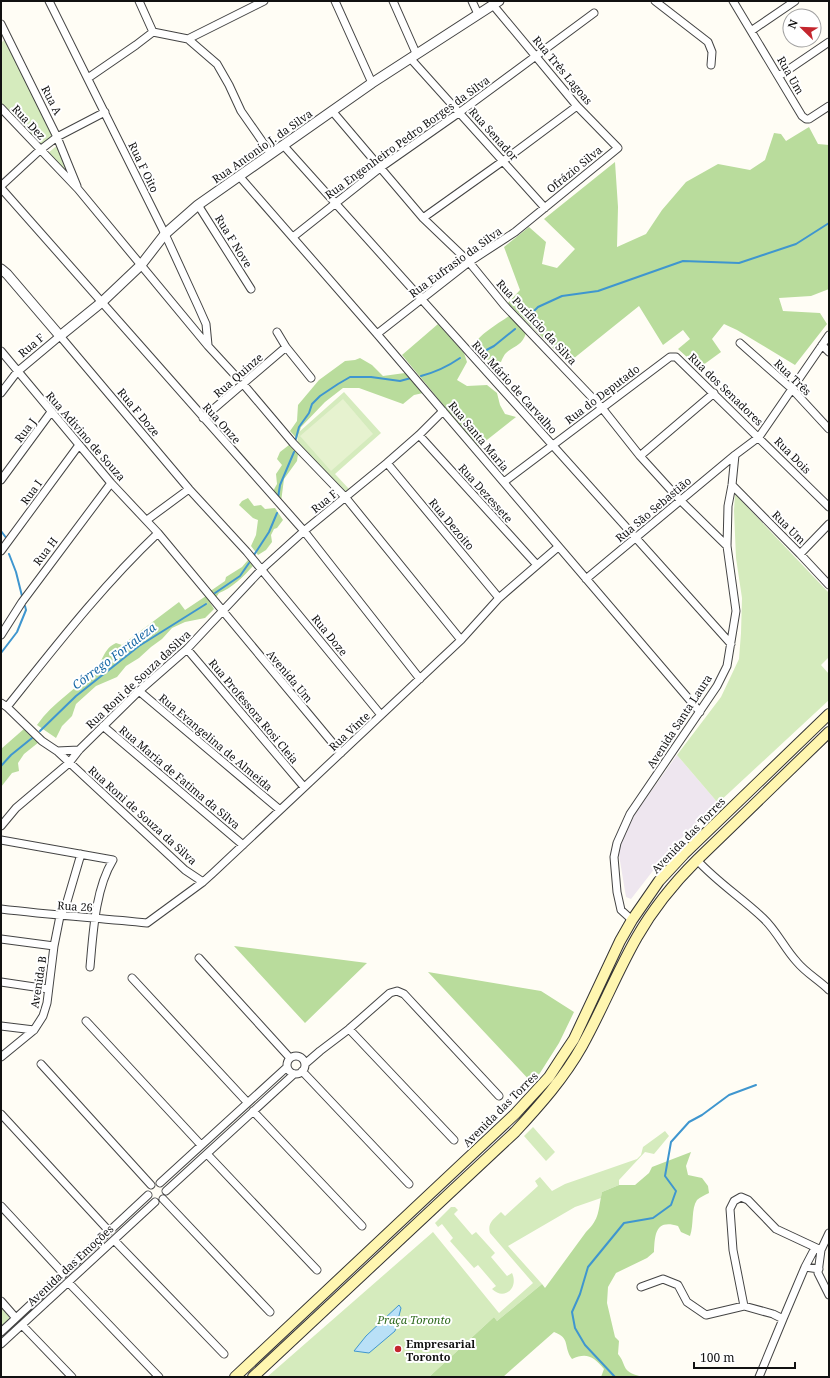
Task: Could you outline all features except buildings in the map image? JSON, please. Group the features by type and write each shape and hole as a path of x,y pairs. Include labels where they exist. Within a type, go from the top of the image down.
{"main road":[{"name":"Avenida das Torres","path":"235,1377 515,1114 549,1077 574,1039 607,966 632,920 659,881 684,854 829,714"},
{"path":"253,1377 515,1132 538,1108 564,1074 582,1046 625,959 644,926 677,881 829,732"},
{"path":"297,1319 302,1322 304,1329"}],"street":[{"name":"Rua F Oito","path":"49,1 165,234 206,324 208,346"},
{"path":"139,1 153,32"},
{"path":"188,39 264,1"},
{"path":"335,1 372,83"},
{"name":"Rua Senador","path":"393,1 413,56 460,112 545,208"},
{"path":"472,1 478,14"},
{"path":"655,1 708,42 712,52 710,65"},
{"name":"Rua Um","path":"733,1 802,116 809,119 829,106"},
{"path":"751,31 795,1"},
{"name":"Rua Antonio J. da Silva","path":"60,336 102,302 141,265 165,234 198,205 333,112 372,83 496,3"},
{"name":"Rua Três Lagoas","path":"496,3 535,56 577,106 618,148"},
{"name":"Rua Engenheiro Pedro Borges da Silva","path":"293,237 380,168 460,112 594,13"},
{"name":"Rua A","path":"1,24 3,35 57,137 78,189"},
{"path":"88,78 153,32 188,39 217,64 230,85 242,111 271,154"},
{"path":"779,76 829,42"},
{"path":"424,218 577,106"},
{"name":"Rua Dez","path":"1,108 78,189"},
{"path":"1,187 40,150 57,137 105,112"},
{"name":"Rua Porificio da Silva","path":"333,112 424,218 469,262 504,306 602,408 640,456 680,500 727,546"},
{"name":"Rua Mário de Carvalho","path":"284,146 731,644"},
{"name":"Ofrázio Silva","path":"545,208 618,148"},
{"name":"Rua Santa Maria","path":"240,177 378,334 700,712"},
{"name":"Rua Onze","path":"1,187 304,531 420,679"},
{"path":"78,189 208,346 244,385 293,443 346,498 462,640"},
{"name":"Rua F Nove","path":"198,205 251,289"},
{"name":"Rua Eufrasio da Silva","path":"378,334 469,262 515,232 545,208"},
{"name":"Rua F Doze","path":"2,272 60,336 189,489 262,569"},
{"path":"277,332 286,347 311,378"},
{"path":"735,456 759,437 829,335"},
{"name":"Rua F","path":"1,393 17,372 60,336"},
{"name":"Rua Três","path":"740,343 792,389 829,429"},
{"path":"822,345 829,352"},
{"name":"Rua Quinze","path":"204,418 244,385 286,347"},
{"name":"Rua Adivino de Souza","path":"1,351 111,483 158,533"},
{"name":"Rua do Deputado","path":"504,482 670,357 676,357"},
{"name":"Rua dos Senadores","path":"676,357 759,437"},
{"path":"640,456 714,393"},
{"name":"Rua F","path":"223,612 262,569 304,531 388,463 443,411"},
{"name":"Rua J","path":"1,480 51,412"},
{"name":"Rua Dezessete","path":"419,435 537,565"},
{"name":"Rua Dois","path":"759,437 829,507"},
{"name":"Rua I","path":"1,551 80,445"},
{"name":"Avenida Santa Laura","path":"632,920 621,910 616,892 614,857 617,843 630,814 700,712 717,686 727,666 736,611 727,546 728,506 735,456"},
{"name":"Rua São Sebastião","path":"586,579 735,456"},
{"name":"Rua Dezoito","path":"388,463 499,598"},
{"name":"Rua H","path":"1,635 22,602 111,483"},
{"name":"Rua Um","path":"732,485 829,585"},
{"path":"147,520 189,489"},
{"path":"800,554 829,524"},
{"path":"3,705 133,557 158,533"},
{"name":"Avenida Um","path":"158,533 341,753"},
{"name":"Rua Vinte","path":"147,923 203,882 462,640 499,598 558,547"},
{"name":"Rua Doze","path":"262,569 381,715"},
{"name":"Rua Roni de Souza daSilva","path":"1,826 16,808 69,763 79,750 138,691 187,649 223,612"},
{"name":"Rua Professora Rosi Cleia","path":"187,649 304,787"},
{"name":"Rua Evangelina de Almeida","path":"138,691 280,810"},
{"name":"Rua Roni de Souza da Silva","path":"3,705 42,741 57,751 185,870 203,882"},
{"name":"Rua Maria de Fatima da Silva","path":"103,726 243,845"},
{"path":"57,751 79,750"},
{"path":"1,840 113,860 104,879 98,901 90,967"},
{"name":"Avenida B","path":"1,1056 34,1030 43,1016 47,1003 54,946 60,916 66,905 81,854"},
{"path":"697,860 705,869 772,926 783,945 797,962 829,990"},
{"name":"Rua 26","path":"1,909 60,916 147,923"},
{"path":"1,938 54,946"},
{"path":"199,958 290,1058"},
{"path":"132,978 247,1102"},
{"path":"1,982 48,989"},
{"path":"166,1191 294,1074 302,1072 305,1064 349,1029 390,992 397,990 404,994 498,1096"},
{"path":"86,1021 201,1145"},
{"path":"1,1026 34,1030"},
{"path":"349,1029 454,1140"},
{"path":"41,1064 151,1185 160,1183 287,1067 287,1062 290,1058 296,1055 310,1055 320,1051"},
{"path":"300,1056 304,1059 305,1064"},
{"path":"287,1067 294,1074"},
{"path":"302,1072 408,1184"},
{"path":"253,1111 362,1226"},
{"path":"1,1114 109,1231"},
{"path":"207,1154 317,1270"},
{"path":"148,1194 149,1198 154,1202 163,1200 166,1196 166,1191 160,1183"},
{"name":"Avenida das Emoções","path":"1,1332 15,1317 148,1194 148,1190 151,1185"},
{"path":"744,1306 733,1250 730,1209 734,1201 741,1197 748,1200 776,1229 818,1249"},
{"path":"163,1200 270,1312"},
{"name":"Avenida das Emoções","path":"1,1344 154,1202"},
{"path":"1,1206 64,1273"},
{"path":"759,1377 805,1267 829,1233"},
{"path":"114,1240 224,1354"},
{"path":"818,1249 818,1273 829,1295"},
{"path":"805,1267 819,1268"},
{"path":"641,1287 662,1279 678,1285 687,1302 706,1315 744,1306 773,1314 783,1319"},
{"path":"68,1282 159,1377"},
{"path":"1,1301 15,1317"},
{"path":"22,1325 72,1377"}],"shaded area":[{"path":"677,755 718,803 669,850 631,899 626,897 618,849 635,814"}],"green space":[{"path":"5,39 53,135 40,146 1,103 1,43"},
{"path":"809,127 818,144 829,145 829,289 811,296 779,298 783,311 820,313 827,324 795,365 737,330 724,324 712,339 721,352 699,368 678,349 690,339 683,330 663,345 639,306 568,363 508,303 520,290 504,247 529,227 546,242 542,264 557,268 575,249 544,219 615,162 618,207 617,247 646,234 662,210 686,182 718,164 750,170 765,160 774,133 781,134 786,141"},
{"path":"59,144 75,186 48,153"},
{"path":"509,316 526,333 524,337 520,343 506,353 501,362 484,359 472,348 483,334"},
{"path":"438,324 464,353 467,362 457,380 467,386 487,385 497,393 500,405 505,414 516,417 478,447 402,355"},
{"path":"360,358 372,365 383,376 405,373 423,393 414,395 403,404 359,388 343,388 325,402 301,427 297,439 290,431 297,421 298,405 319,380 345,361"},
{"path":"344,392 381,433 335,474 350,490 347,493 341,490 297,442 299,432"},
{"path":"343,399 373,434 331,471 300,436"},
{"path":"289,445 298,454 297,461 284,479 281,502 272,493 277,484 276,474 282,465 277,459 280,452"},
{"path":"735,494 829,593 829,657 821,665 829,674 829,700 718,803 677,755 721,697 739,659 742,598 736,558 734,511"},
{"path":"248,498 254,506 261,505 265,509 275,508 283,520 277,528 274,529 271,535 272,542 266,550 258,555 251,546 256,535 258,520 253,518 239,505 242,501"},
{"path":"248,560 253,566 233,585 219,593 215,599 209,592 225,581 226,577 242,567"},
{"path":"206,596 214,609 205,618 185,622 172,628 162,639 139,658 126,666 117,677 96,686 76,704 72,716 62,726 56,738 37,725 50,709 95,669 108,648 116,643 122,645 179,602 185,610"},
{"path":"25,728 39,742 24,754 18,763 19,771 12,773 1,787 1,749"},
{"path":"234,946 367,963 305,1023"},
{"path":"428,972 541,991 574,1012 559,1043 533,1084"},
{"path":"533,1127 555,1152 546,1161 524,1136"},
{"name":"Praça Toronto","path":"665,1131 669,1136 654,1154 645,1152 619,1180 619,1185 602,1192 601,1198 575,1207 508,1246 542,1284 497,1321 494,1317 429,1377 267,1377 433,1232 499,1313 533,1283 490,1233 489,1226 494,1219 501,1212 505,1216 538,1186 535,1181 540,1177 552,1191 565,1184 637,1159 641,1155 643,1147"},
{"path":"691,1152 686,1166 688,1175 702,1178 708,1186 709,1193 698,1199 695,1203 690,1236 681,1232 678,1226 670,1224 661,1227 656,1234 654,1252 647,1258 616,1273 608,1287 607,1303 615,1337 619,1341 618,1354 628,1371 644,1377 601,1377 604,1369 597,1361 586,1356 572,1359 569,1355 563,1337 554,1332 503,1377 429,1377 494,1317 497,1321 542,1284 545,1288 594,1223 598,1214 602,1192 619,1185 635,1185 649,1173 652,1167"},
{"path":"451,1207 455,1207 458,1210 454,1214 472,1235 476,1232 495,1253 491,1257 507,1276 512,1273 514,1284 509,1291 501,1294 492,1289 496,1286 478,1265 474,1268 450,1241 453,1238 442,1224 438,1227 435,1223"},
{"path":"1,1304 10,1314 8,1322 1,1328"}],"water":[{"path":"399,1305 401,1308 395,1331 369,1353 354,1351 366,1336"}],"waterway":[{"name":"Córrego Fortaleza","path":"527,318 538,307 562,296 598,291 683,261 739,263 796,244 829,223"},
{"name":"Córrego Fortaleza","path":"479,354 494,346 515,329"},
{"name":"Córrego Fortaleza","path":"421,376 441,369 460,358"},
{"name":"Córrego Fortaleza","path":"295,442 299,427 309,413 312,404 320,396 350,377 371,377 400,381 411,378"},
{"name":"Córrego Fortaleza","path":"278,498 280,485 294,452"},
{"name":"Córrego Fortaleza","path":"254,555 269,532 277,513"},
{"name":"Córrego Fortaleza","path":"1,531 7,539"},
{"name":"Córrego Fortaleza","path":"9,554 16,572 22,596"},
{"name":"Córrego Fortaleza","path":"215,593 240,576 249,563"},
{"name":"Córrego Fortaleza","path":"40,731 76,696 139,646 206,604"},
{"name":"Córrego Fortaleza","path":"1,653 17,632 26,610 25,606"},
{"name":"Córrego Fortaleza","path":"1,766 11,755 32,738"},
{"path":"615,1377 585,1345 575,1328 572,1312 580,1294 588,1267 624,1223 653,1218 671,1205 676,1191 665,1176 671,1142 689,1122 702,1115 729,1095 756,1085"}],"place":[{"name":"Empresarial Toronto","path":"398,1349"}]}
